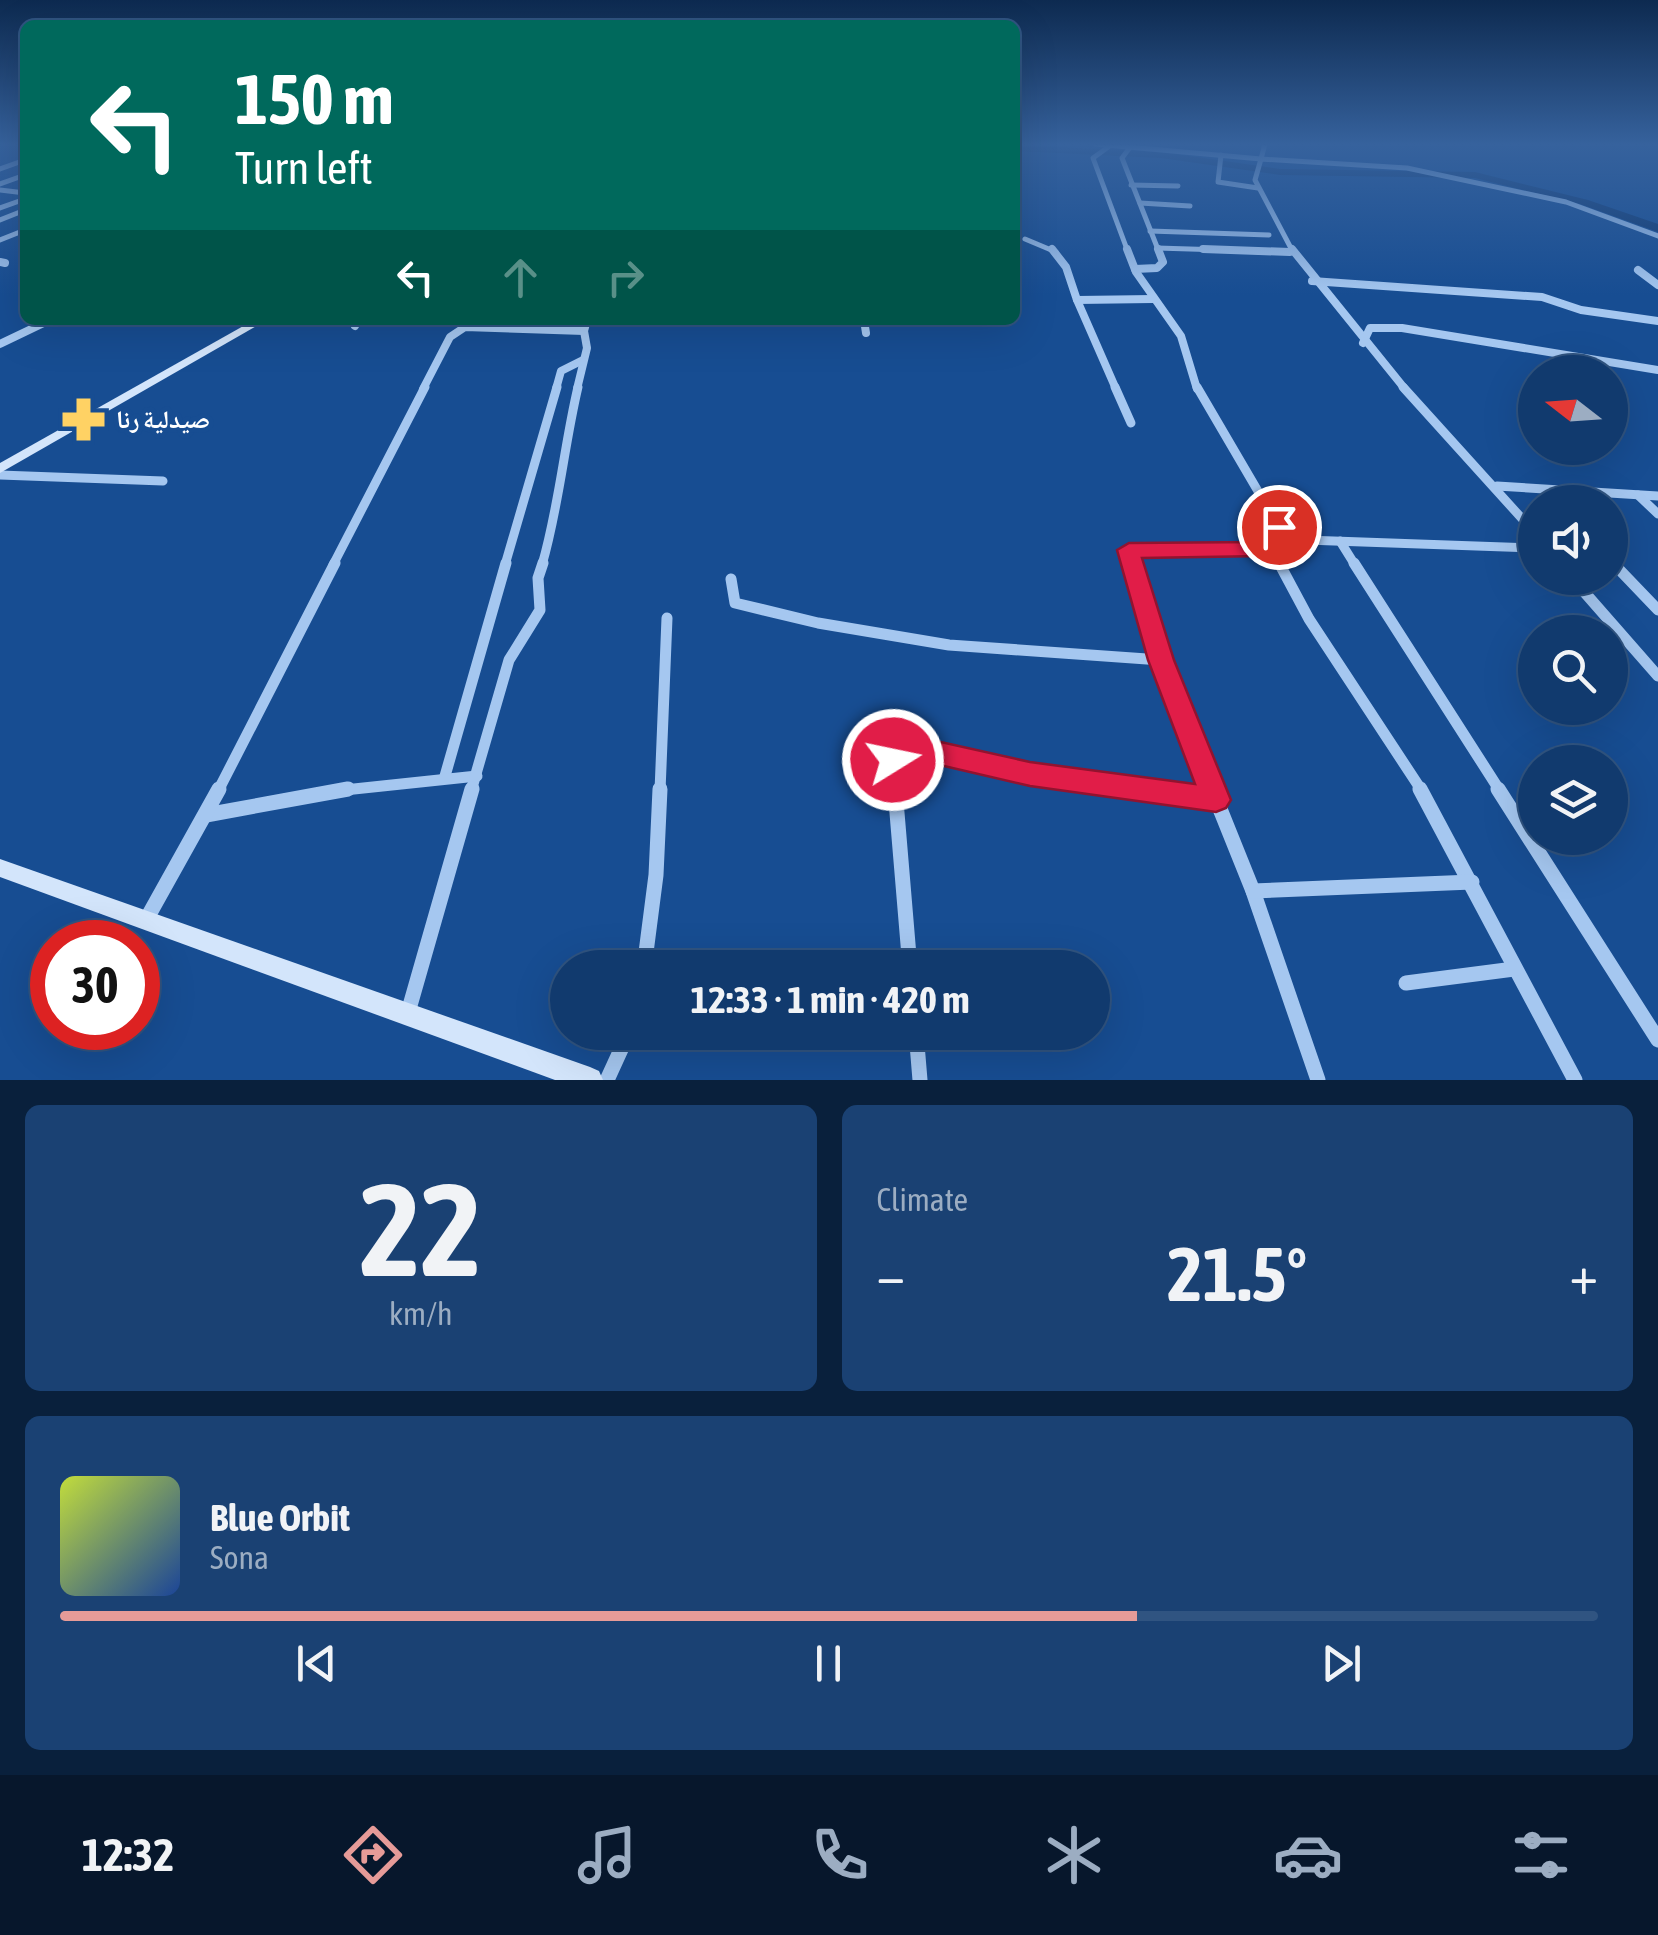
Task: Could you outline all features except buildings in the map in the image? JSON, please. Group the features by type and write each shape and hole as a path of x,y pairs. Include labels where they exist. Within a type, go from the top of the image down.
{"main road":[{"path":"0,472 253,325"},
{"path":"0,868 146,920"},
{"path":"160,925 590,1080"}],"street":[{"path":"1104,194 1135,269 1181,336 1198,391 1279,527 1274,543 1309,619 1422,792 1575,1080"},
{"path":"1135,269 1162,266 1136,194"},
{"path":"1261,194 1290,252 1312,281 1408,395 1518,512"},
{"path":"1531,194 1566,202 1658,236"},
{"path":"1140,204 1190,206"},
{"path":"1150,231 1269,235"},
{"path":"1025,239 1049,244 1060,252 1131,423"},
{"path":"1157,248 1290,252"},
{"path":"1638,270 1658,284"},
{"path":"1312,281 1531,295 1581,310 1658,321"},
{"path":"1078,300 1152,299"},
{"path":"0,344 40,325"},
{"path":"146,920 206,815 450,337 464,327 478,325 585,325 588,337 564,444 552,535 538,578 540,610 510,660 407,1017"},
{"path":"865,325 866,333"},
{"path":"1363,342 1370,328 1402,328 1658,370"},
{"path":"445,776 501,588 548,407 561,371 583,360"},
{"path":"0,472 164,481"},
{"path":"1497,486 1518,488"},
{"path":"1628,495 1658,496"},
{"path":"1638,495 1658,514"},
{"path":"1340,541 1658,1040"},
{"path":"1318,1080 1253,891 1161,660 1129,550 1340,541 1518,547"},
{"path":"731,579 735,603 834,626 1006,651 1161,660"},
{"path":"1628,579 1658,610"},
{"path":"1587,595 1658,676"},
{"path":"646,950 656,875 667,618"},
{"path":"909,950 893,760 899,748 1030,774 1216,800"},
{"path":"206,815 317,792 445,776 477,776"},
{"path":"1253,891 1472,882"},
{"path":"1406,983 1514,969"},
{"path":"607,1080 621,1050"},
{"path":"918,1050 920,1080"}],"waterway":[{"path":"1553,194 1658,228"}],"place":[{"name":"صيدلية رنا","path":"83,419"}],"route":[{"path":"893,760 899,748 914,748 1030,774 1216,800 1161,660 1128,558 1129,550 1263,549 1277,540 1279,527"}]}
